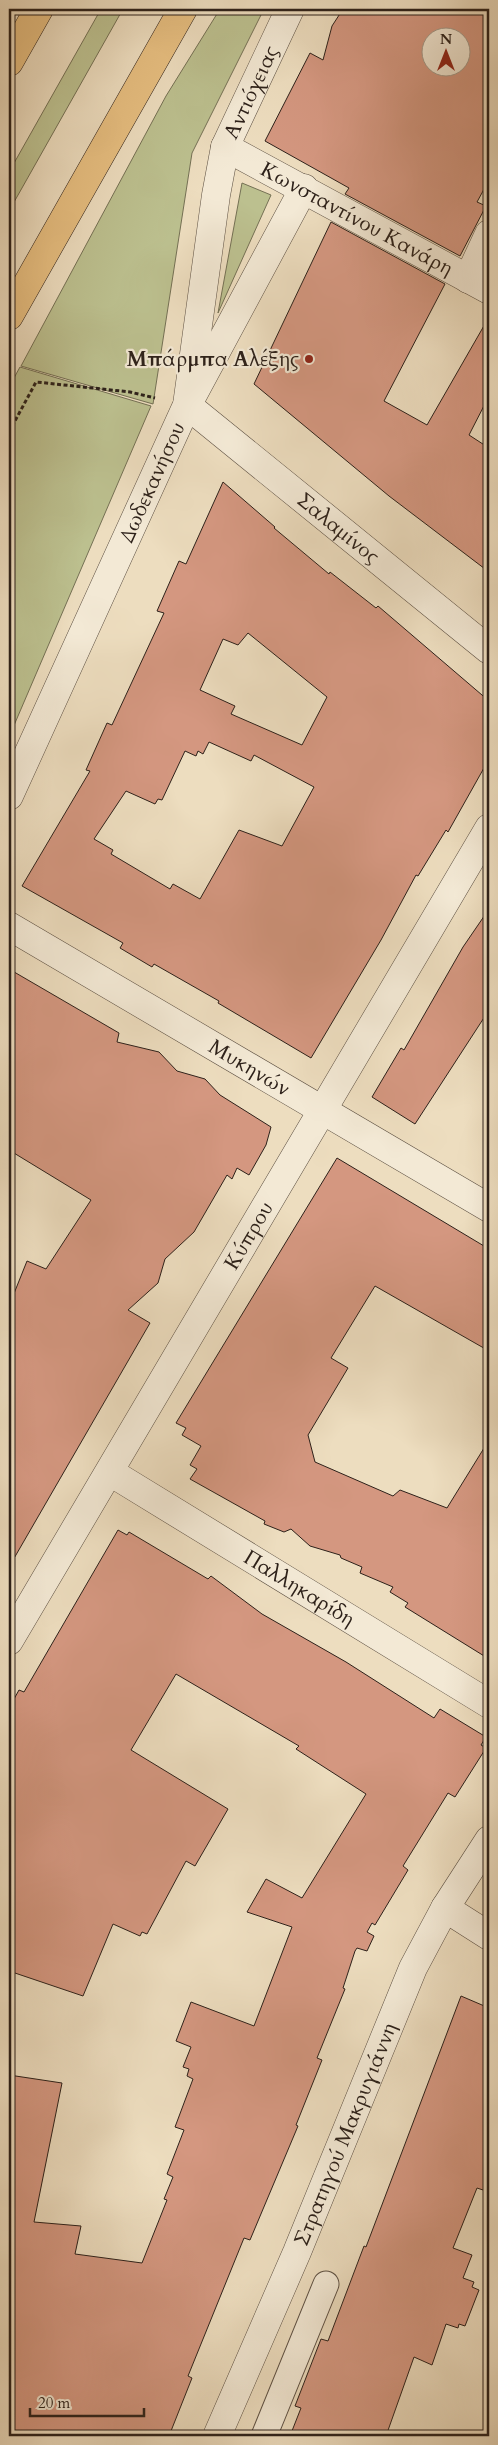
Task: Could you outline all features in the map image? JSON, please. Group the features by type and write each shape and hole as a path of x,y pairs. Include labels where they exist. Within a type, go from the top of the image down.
{"highway":[{"path":"13,50 39,9"},
{"path":"9,316 183,9"},
{"path":"146,76 194,9"}],"street":[{"name":"Αντιόχειας","path":"225,147 290,9"},
{"name":"Κωνσταντίνου Κανάρη","path":"225,147 479,284"},
{"name":"Δωδεκανήσου","path":"9,796 187,406 216,195 225,147"},
{"path":"187,406 304,188"},
{"path":"479,284 489,234"},
{"name":"Σαλαμίνος","path":"187,406 489,650"},
{"name":"Κύπρου","path":"9,1641 489,828"},
{"name":"Μυκηνών","path":"9,926 489,1208"},
{"name":"Παλληκαρίδη","path":"110,1472 489,1704"},
{"name":"Στρατηγού Μακρυγιάννη","path":"217,2436 297,2252 413,1968 445,1908 489,1840"},
{"path":"445,1908 489,1936"},
{"path":"264,2436 326,2284"}],"path":[{"path":"9,432 36,382 130,392 187,406"}],"green space":[{"path":"101,9 123,9 9,211 9,172"},
{"path":"220,9 264,9 192,153 153,404 21,366 166,96"},
{"path":"242,183 271,195 218,313"},
{"path":"20,367 151,406 9,737 9,387"}],"building":[{"path":"343,9 489,9 489,180 477,202 486,206 460,256 345,194 349,188 265,141 310,53 323,60 332,26"},
{"path":"331,222 445,284 384,401 427,425 489,317 489,396 469,435 489,448 489,572 389,496 254,384"},
{"path":"223,482 329,574 330,572 376,608 378,606 489,701 489,759 448,832 446,830 418,876 416,875 381,940 311,1058 218,1003 219,1001 154,964 152,967 120,948 123,943 22,886 90,771 86,770 107,723 112,725 164,613 157,611 179,561 186,564","holes":["248,633 327,697 302,745 231,714 235,706 200,690 223,639 238,645","209,742 251,761 254,755 314,787 282,846 239,830 200,899 173,884 170,889 111,854 113,850 94,839 126,791 155,804 158,799 162,800 185,751 196,756 198,751 203,754"]},
{"path":"489,909 489,1010 415,1124 372,1097 401,1048 404,1050 463,947"},
{"path":"9,969 119,1033 117,1042 159,1052 177,1071 205,1079 220,1095 271,1127 266,1145 249,1175 237,1168 232,1179 227,1175 194,1232 165,1259 158,1283 128,1310 150,1323 9,1567 9,1306 27,1261 46,1269 91,1200 9,1150"},
{"path":"337,1158 489,1249 489,1351 375,1286 331,1358 348,1368 308,1435 315,1462 393,1496 400,1490 447,1508 489,1440 489,1659 405,1607 408,1603 390,1592 393,1587 360,1573 362,1567 341,1558 340,1555 310,1546 291,1529 284,1532 264,1524 265,1521 190,1479 197,1469 190,1465 201,1446 182,1435 186,1428 176,1423"},
{"path":"118,1530 127,1535 129,1532 208,1579 211,1576 262,1614 346,1662 434,1718 440,1709 486,1737 481,1745 486,1748 455,1797 448,1793 403,1866 408,1870 375,1925 372,1923 367,1932 374,1936 367,1951 357,1948 355,1951 343,1988 345,1989 317,2058 322,2060 296,2125 298,2126 250,2240 244,2238 188,2376 192,2378 169,2436 9,2436 9,2075 62,2083 34,2222 81,2226 75,2254 142,2263 167,2200 164,2199 173,2177 167,2174 184,2130 175,2127 193,2079 187,2076 189,2069 183,2067 191,2047 176,2041 191,2002 254,2026 292,1927 247,1912 266,1879 302,1898 366,1794 296,1749 299,1746 176,1674 131,1750 228,1809 195,1866 186,1861 147,1934 142,1932 140,1936 113,1924 83,1996 9,1971 9,1708 19,1690 24,1692"},
{"path":"461,1996 489,2008 489,2174 483,2190 477,2188 453,2248 472,2255 463,2278 474,2282 472,2287 479,2290 465,2326 459,2324 458,2328 446,2324 432,2365 414,2357 386,2436 290,2436 301,2408 295,2406 321,2339 328,2341 364,2246 366,2247"}],"place":[{"name":"Μπάρμπα Αλέξης","path":"309,359"}]}
